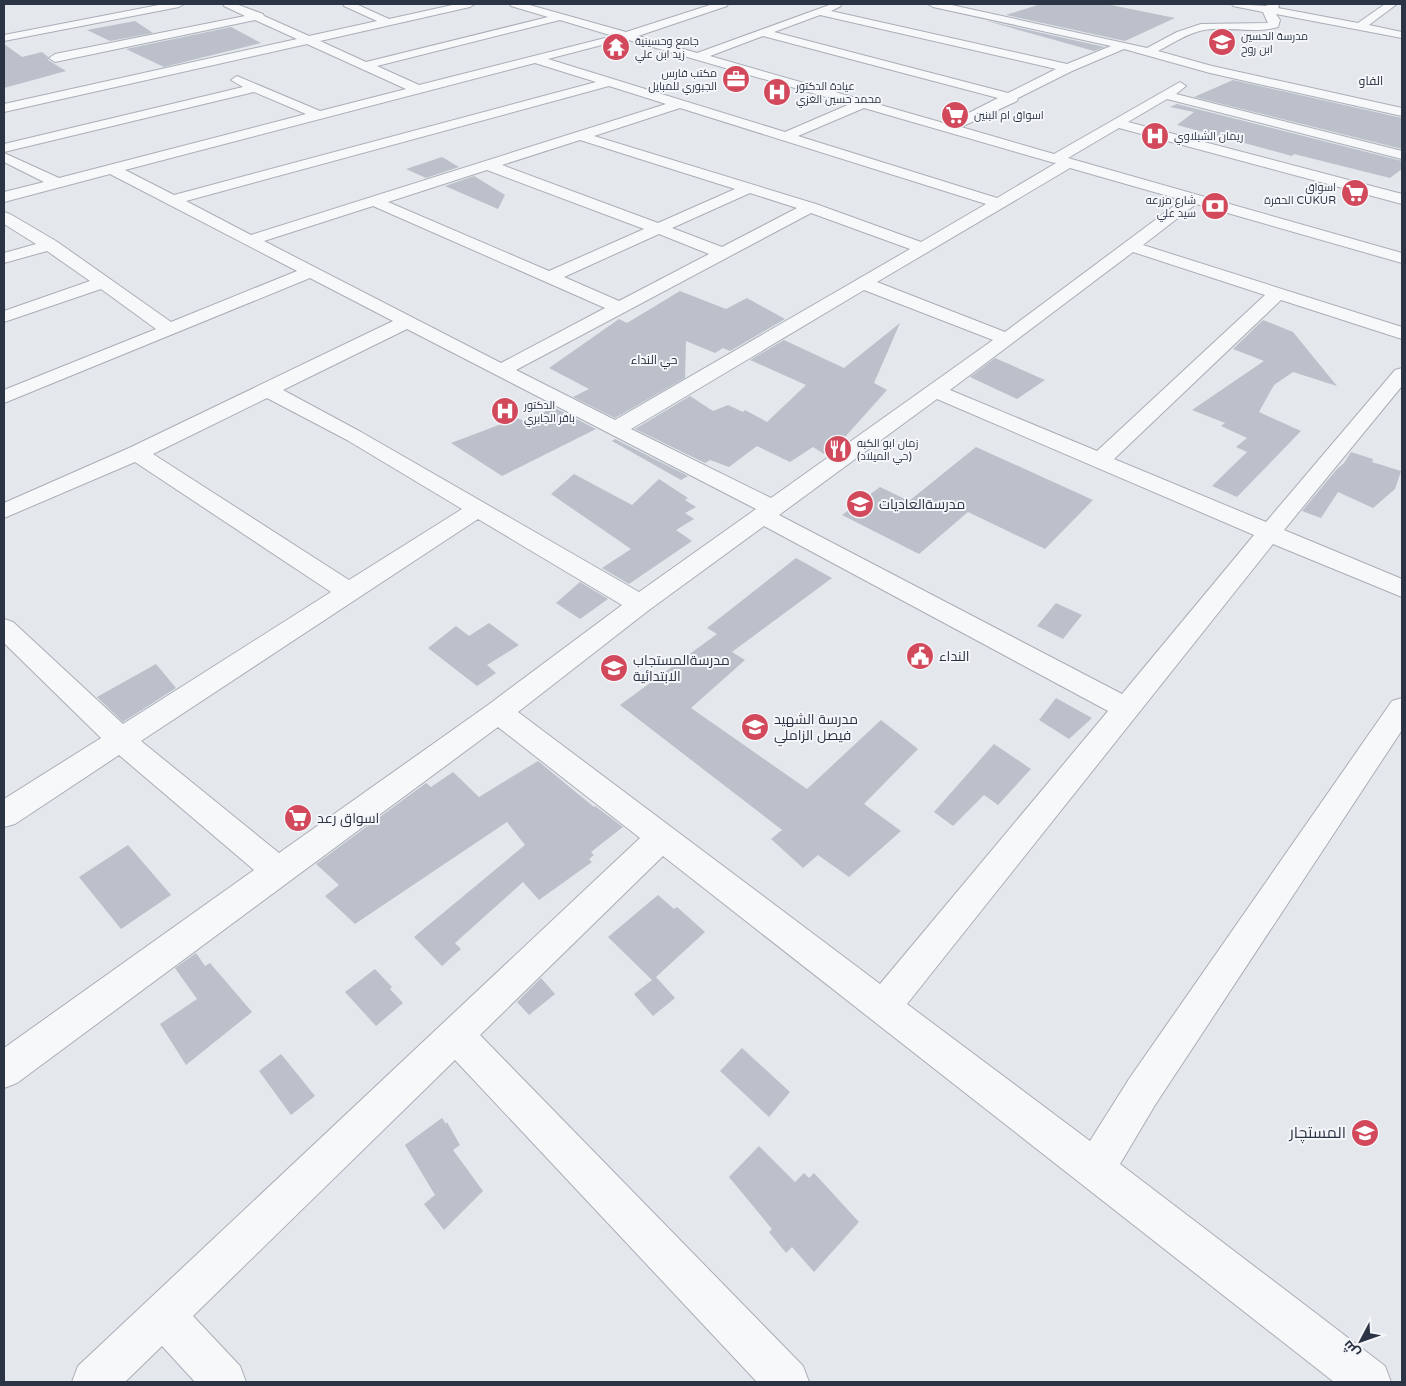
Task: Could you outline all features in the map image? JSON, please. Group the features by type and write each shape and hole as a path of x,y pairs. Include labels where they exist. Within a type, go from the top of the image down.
{"street":[{"path":"4,38 179,4"},
{"path":"228,4 259,16 419,90"},
{"path":"348,4 387,22"},
{"path":"4,108 470,4"},
{"path":"515,4 1402,258"},
{"path":"4,197 628,35 723,4"},
{"path":"699,56 842,4"},
{"path":"933,4 964,6 1123,45 1210,69 1402,112"},
{"path":"1237,4 1272,7 1402,36"},
{"path":"1360,27 1390,6 1402,10"},
{"path":"1148,52 1199,27 1264,28 1274,26 1272,7"},
{"path":"677,8 695,13"},
{"path":"819,12 1068,68"},
{"path":"55,58 259,16"},
{"path":"364,66 562,17"},
{"path":"876,34 892,28"},
{"path":"763,32 1012,98"},
{"path":"21,35 69,68"},
{"path":"836,52 852,45"},
{"path":"949,128 1012,98 1068,68 1123,45"},
{"path":"535,59 998,204"},
{"path":"200,64 319,115"},
{"path":"615,429 998,204 1116,123 1210,69"},
{"path":"84,77 98,87"},
{"path":"173,200 610,82"},
{"path":"4,148 255,88"},
{"path":"1165,95 1402,155"},
{"path":"785,137 864,103"},
{"path":"251,240 680,104"},
{"path":"1116,123 1402,199"},
{"path":"580,136 810,207 923,248"},
{"path":"4,157 57,183"},
{"path":"488,165 723,253"},
{"path":"112,169 615,429 1126,708"},
{"path":"550,278 749,188"},
{"path":"4,1070 498,712 640,604 1007,339 1194,198"},
{"path":"373,201 620,308"},
{"path":"502,370 810,207"},
{"path":"4,217 50,245 170,330"},
{"path":"4,258 50,245"},
{"path":"1130,246 1402,333"},
{"path":"4,397 311,272"},
{"path":"4,317 104,282"},
{"path":"863,283 1007,339"},
{"path":"1100,459 1277,294"},
{"path":"4,511 137,453 406,322"},
{"path":"883,1007 1270,532 1402,374"},
{"path":"266,389 354,436 640,604"},
{"path":"935,391 1100,459 1402,589"},
{"path":"137,453 349,592"},
{"path":"4,815 478,509"},
{"path":"4,628 121,740 278,871"},
{"path":"1095,1169 1142,1092 1402,708"},
{"path":"498,712 660,838 1095,1169 1369,1382"},
{"path":"94,1382 660,838"},
{"path":"456,1034 787,1382"},
{"path":"163,1316 224,1382"}],"building":[{"path":"1041,4 1106,4 1175,18 1125,41 1006,15"},
{"path":"135,21 153,33 110,41 87,30"},
{"path":"988,21 1105,47 1094,51"},
{"path":"231,27 261,43 164,67 126,49"},
{"path":"4,44 22,57 42,52 48,57 48,60 66,71 4,88"},
{"path":"1233,80 1402,118 1402,149 1194,97"},
{"path":"1177,104 1402,161 1402,169 1390,178 1294,154 1292,156 1177,125 1194,112 1170,107"},
{"path":"442,157 459,167 426,178 406,169"},
{"path":"474,176 505,195 498,209 445,186"},
{"path":"680,291 726,309 747,298 785,319 730,351 723,348 715,353 686,341 685,378 615,418 573,397 589,389 549,368 619,319 627,323"},
{"path":"1263,320 1293,332 1337,386 1293,372 1274,385 1259,412 1301,431 1237,497 1212,486 1247,452 1236,447 1247,438 1221,426 1225,423 1192,410 1264,361 1233,349"},
{"path":"900,323 874,383 887,390 845,437 824,454 813,447 790,462 757,446 729,467 710,460 705,463 635,429 690,396 713,411 728,405 743,412 745,410 767,422 806,385 750,360 784,340 844,368"},
{"path":"995,358 1045,380 1017,399 970,377"},
{"path":"553,407 596,429 502,476 451,443 517,418 527,422"},
{"path":"615,439 688,476 681,480 612,441"},
{"path":"976,447 1093,500 1045,549 968,512 919,554 842,515 880,487 909,501"},
{"path":"1351,452 1373,459 1372,462 1401,471 1395,489 1373,508 1338,492 1321,518 1302,511 1344,463"},
{"path":"574,474 632,505 659,479 688,498 685,500 696,507 685,513 694,519 676,530 692,541 629,584 602,568 631,549 551,494"},
{"path":"796,558 832,578 732,652 745,660 691,708 807,789 881,720 918,749 864,804 901,831 849,877 818,855 803,868 771,839 782,830 620,705 717,634 707,628"},
{"path":"580,582 608,599 580,619 556,603"},
{"path":"1056,603 1082,615 1063,639 1037,626"},
{"path":"489,623 519,645 487,665 496,673 477,686 428,648 456,626 469,636"},
{"path":"156,664 176,688 123,722 97,697"},
{"path":"1056,698 1092,718 1069,739 1039,720"},
{"path":"994,744 1031,769 998,805 984,795 953,826 934,812"},
{"path":"538,761 594,807 623,827 591,852 594,855 589,859 592,862 539,900 523,882 455,943 461,949 442,966 414,937 525,845 507,822 355,924 325,896 339,885 316,864 426,783 431,787 453,772 479,797"},
{"path":"128,845 171,895 121,929 79,877"},
{"path":"658,895 674,909 677,907 705,932 656,977 675,998 653,1016 634,994 652,980 608,937"},
{"path":"196,953 205,966 210,963 252,1012 186,1065 160,1024 197,999 175,968"},
{"path":"375,969 392,987 390,989 403,1003 376,1026 345,992"},
{"path":"541,978 555,994 529,1015 517,1002"},
{"path":"742,1048 790,1092 769,1117 720,1071"},
{"path":"281,1054 315,1096 291,1115 259,1071"},
{"path":"442,1118 446,1124 447,1122 460,1145 453,1150 483,1191 444,1230 424,1204 435,1195 405,1145"},
{"path":"759,1146 795,1182 804,1173 809,1178 814,1173 859,1222 814,1272 792,1247 786,1253 769,1232 772,1229 729,1177"}],"place":[{"name":"مدرسة الحسين ابن روح","path":"1222,42"},
{"name":"جامع وحسينية زيد ابن علي","path":"616,47"},
{"name":"مكتب فارس الجبوري للمبايل","path":"736,79"},
{"name":"عيادة الدكتور محمد حسين الغزي","path":"777,92"},
{"name":"اسواق ام البنين","path":"955,115"},
{"name":"ريمان الشبلاوي","path":"1155,136"},
{"name":"اسواق الحفرة CUKUR","path":"1355,193"},
{"name":"شارع مزرعه سيد علي","path":"1215,206"},
{"name":"الدكتور باقر الجابري","path":"505,411"},
{"name":"زمان ابو الكبه (حي الميلاد)","path":"838,449"},
{"name":"مدرسةالعاديات","path":"860,504"},
{"name":"النداء","path":"920,656"},
{"name":"مدرسةالمستجاب الابتدائية","path":"614,668"},
{"name":"مدرسة الشهيد فيصل الزاملي","path":"755,727"},
{"name":"اسواق رعد","path":"298,818"},
{"name":"المستچار","path":"1365,1133"}],"district":[{"name":"الفاو","path":"1371,81"},
{"name":"حي النداء","path":"654,360"}]}
